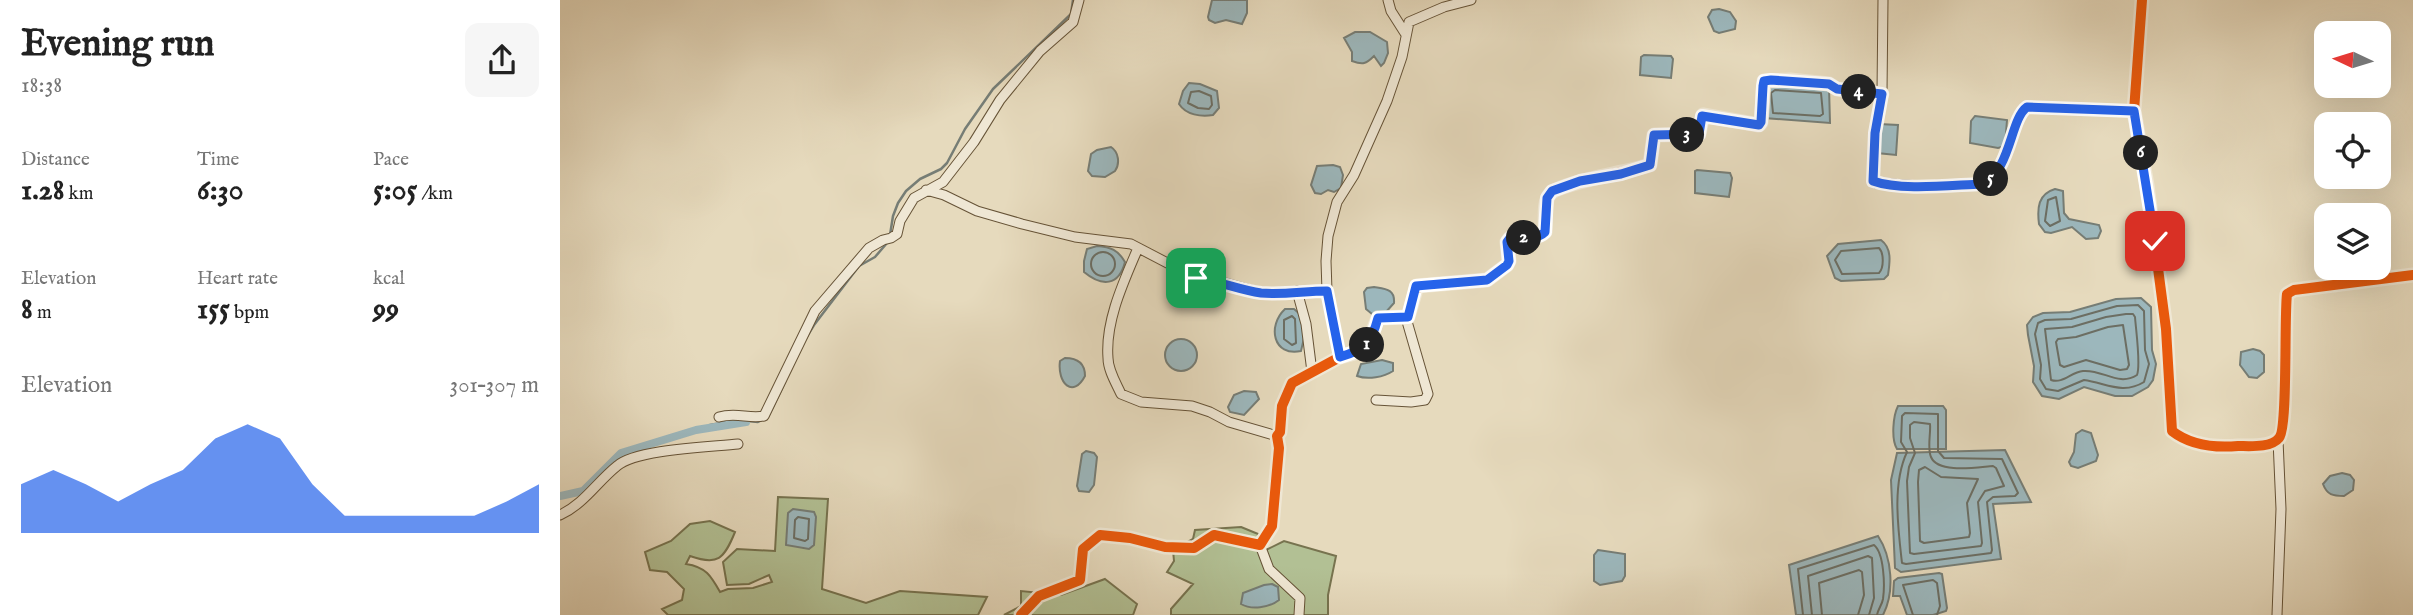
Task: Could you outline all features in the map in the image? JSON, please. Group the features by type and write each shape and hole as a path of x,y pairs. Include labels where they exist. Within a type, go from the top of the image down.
{"street":[{"path":"719,417 731,414 764,416 815,311 869,248 897,234 900,221 914,198 943,183 974,142 1000,100 1040,51 1073,22 1079,0"},
{"path":"1388,0 1391,11 1405,33"},
{"path":"1340,357 1327,291 1326,261 1328,236 1337,202 1354,175 1381,119 1402,57 1409,22 1444,7 1471,0"},
{"path":"1883,0 1882,94 1874,143 1873,181 1919,186 1982,184 1991,180 2010,144 2019,114 2027,107 2134,111"},
{"path":"2142,0 2134,111 2149,196 2166,329 2172,430 2184,440 2226,447 2264,445 2278,440 2282,435 2284,417 2287,294 2294,290 2413,275"},
{"path":"1260,544 1272,526 1279,448 1277,436 1280,432 1282,406 1292,383 1367,346 1378,318 1406,318 1410,315 1416,286 1487,280 1507,265 1507,242 1510,238 1543,235 1547,198 1552,191 1580,181 1621,174 1650,165 1654,135 1699,134 1703,116 1759,125 1764,81 1790,80 1829,84 1837,89 1882,94"},
{"path":"926,190 977,211 1022,224 1075,237 1131,244 1191,276 1246,290 1277,294 1327,291"},
{"path":"1138,247 1118,299 1110,331 1107,360 1121,394 1141,402 1192,406 1229,422 1277,436"},
{"path":"1297,291 1306,324 1312,372"},
{"path":"1376,400 1425,400 1427,394 1406,318"},
{"path":"2277,615 2281,509 2278,440"},
{"path":"560,515 571,510 619,464 650,453 738,444"},
{"path":"1021,615 1039,596 1080,580 1083,549 1100,535 1130,538 1165,547 1194,548 1214,535 1260,544"},
{"path":"1260,544 1269,569 1300,598 1299,615"}],"green space":[{"path":"778,497 828,499 822,589 866,603 900,591 987,597 978,615 668,615 662,609 682,600 684,589 667,572 650,570 645,552 671,541 690,524 710,521 735,532 727,549 714,560 690,556 686,564 707,573 720,592 753,588 772,582 769,575 749,584 727,585 723,562 737,549 775,551"},
{"path":"1241,527 1263,536 1266,550 1284,541 1336,556 1328,595 1328,615 1171,615 1171,609 1193,584 1167,572 1174,561 1173,550 1193,539 1195,530"},
{"path":"1105,579 1137,604 1133,615 1004,615 1021,606 1021,591 1061,595"}],"water":[{"path":"1212,0 1247,0 1247,13 1242,24 1226,20 1215,23 1209,20"},
{"path":"1712,10 1730,12 1736,21 1735,29 1719,33 1714,31 1708,17"},
{"path":"1355,32 1370,32 1387,42 1388,53 1381,66 1374,56 1364,63 1352,61 1352,52 1344,38"},
{"path":"1671,56 1671,78 1640,75 1641,57"},
{"path":"1189,83 1217,91 1219,108 1213,115 1194,114 1179,104"},
{"path":"1767,83 1829,87 1830,123 1764,118"},
{"path":"1975,116 2007,120 2005,146 1998,148 1970,143 1971,121"},
{"path":"1879,124 1898,125 1896,155 1877,153"},
{"path":"1111,147 1118,158 1115,171 1105,177 1092,176 1088,171 1091,154"},
{"path":"1317,166 1340,167 1343,175 1341,188 1334,192 1328,190 1321,194 1315,193 1311,185"},
{"path":"1697,170 1730,173 1732,178 1729,197 1695,193"},
{"path":"2055,189 2063,191 2064,213 2069,219 2099,225 2101,231 2098,238 2086,239 2072,227 2045,232 2039,224 2039,207 2045,194"},
{"path":"1881,240 1887,247 1889,256 1888,275 1884,279 1841,281 1835,278 1827,256 1838,244"},
{"path":"1097,246 1114,250 1125,262 1119,276 1114,280 1103,282 1084,272 1087,249"},
{"path":"1367,288 1386,289 1393,295 1394,303 1386,312 1372,314 1366,309 1364,292"},
{"path":"2141,298 2151,307 2152,350 2156,364 2153,380 2148,387 2132,396 2115,396 2084,387 2059,399 2042,396 2033,382 2034,366 2027,325 2033,317 2043,313 2070,312 2116,299"},
{"path":"1285,309 1294,309 1302,316 1304,338 1301,351 1284,349 1276,339 1276,324"},
{"path":"1181,339 1192,344 1197,355 1192,366 1181,371 1170,366 1165,355 1170,344"},
{"path":"2253,349 2264,355 2264,372 2257,378 2249,377 2240,365 2241,352"},
{"path":"1065,358 1077,360 1084,368 1085,376 1076,386 1067,385 1061,376 1060,361"},
{"path":"1382,360 1393,363 1393,371 1376,377 1357,376 1361,364"},
{"path":"1244,391 1256,392 1259,399 1244,415 1230,412 1228,407 1234,395"},
{"path":"1898,406 1943,406 1946,410 1946,449 1897,449 1893,428"},
{"path":"2082,430 2091,433 2098,455 2096,461 2078,468 2071,466 2069,462 2074,452 2076,434"},
{"path":"2005,450 2031,502 1993,504 2001,559 1901,572 1895,568 1891,480 1897,453"},
{"path":"1086,451 1097,457 1094,485 1089,492 1079,491 1077,486 1082,454"},
{"path":"2342,473 2350,475 2354,480 2353,490 2344,496 2326,491 2323,484 2330,476"},
{"path":"793,509 814,512 816,517 814,545 809,549 786,545 788,513"},
{"path":"1878,536 1883,544 1890,575 1889,596 1883,615 1796,615 1789,565"},
{"path":"1598,550 1625,554 1625,576 1622,581 1600,585 1594,581 1594,555"},
{"path":"1942,574 1946,611 1933,615 1907,615 1900,596 1893,596 1894,581 1898,578"},
{"path":"1272,584 1278,587 1279,600 1275,603 1255,607 1241,604 1243,593"}],"waterway":[{"path":"890,235 893,216 906,191 947,163 965,129 993,89 1071,14 1073,0"},
{"path":"806,338 859,266 875,257 887,243"},
{"path":"768,417 785,382"},
{"path":"710,425 737,420 762,420"},
{"path":"560,496 583,491 621,453 696,430 746,422"}],"cycle path":[{"path":"2142,0 2134,111 2147,185 2166,329 2172,431 2187,440 2212,446 2260,446 2275,441 2282,430 2284,415 2287,294 2294,290 2413,275"},
{"path":"1021,615 1039,596 1080,580 1083,549 1100,535 1130,538 1165,547 1194,548 1214,535 1260,545 1272,526 1279,448 1277,436 1280,432 1282,406 1292,383 1367,346 1378,318 1408,317 1417,286 1487,280 1507,265 1507,242 1510,238 1533,237 1545,232 1546,201 1556,190 1650,165 1654,135 1699,134 1703,115 1759,125 1764,81 1790,80 1829,84 1837,89 1882,94"}],"route":[{"path":"1196,278 1261,293 1327,291 1340,357 1358,352 1367,346 1378,318 1405,318 1410,315 1416,286 1487,280 1499,268 1507,265 1508,239 1535,237 1545,232 1547,198 1552,191 1580,181 1621,174 1650,165 1654,135 1699,134 1702,116 1759,125 1764,81 1771,80 1829,84 1837,89 1882,94 1873,153 1873,181 1881,184 1982,184 1991,180 2014,135 2019,114 2027,107 2134,111 2155,241"}]}
